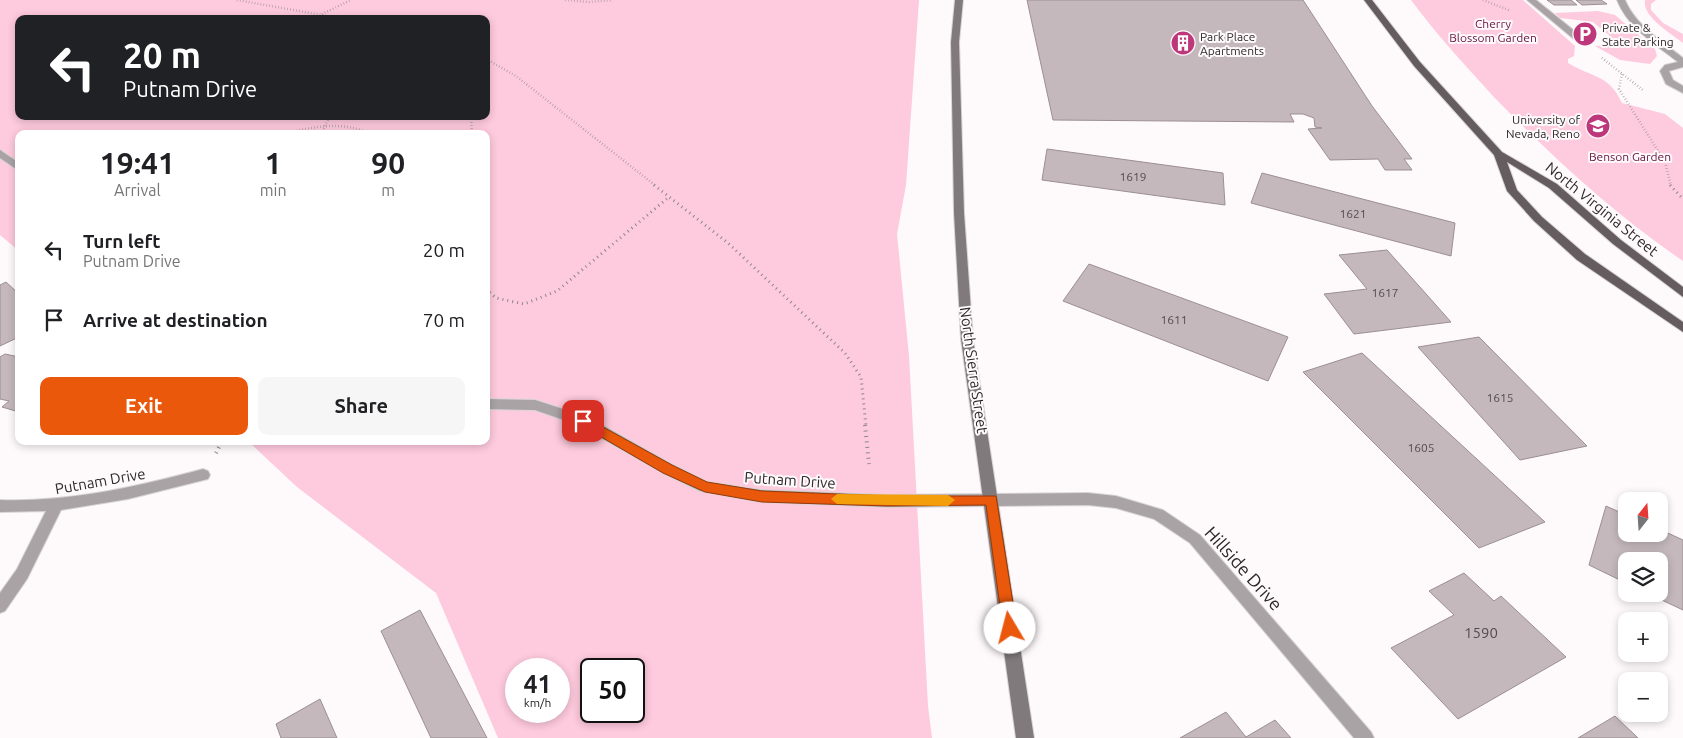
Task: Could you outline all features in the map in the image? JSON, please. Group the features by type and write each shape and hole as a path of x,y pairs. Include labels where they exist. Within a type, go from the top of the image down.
{"main road":[{"name":"North Sierra Street","path":"959,0 955,42 959,213 968,339 1025,738"},
{"name":"North Virginia Street","path":"1368,0 1417,64 1499,154 1553,186 1617,242 1683,293"},
{"name":"North Virginia Street","path":"1499,154 1512,191 1538,219 1581,257 1683,328"}],"street":[{"path":"1531,0 1584,43"},
{"path":"1621,0 1627,13 1635,22 1683,63"},
{"path":"1683,63 1668,67 1664,71 1669,82 1683,90"},
{"path":"0,153 15,165"},
{"name":"Putnam Drive","path":"490,404 535,405 583,421 668,469 705,487 762,496 887,501 992,500"},
{"name":"Putnam Drive","path":"0,506 72,505 147,490 203,476"},
{"name":"Hillside Drive","path":"992,500 1088,499 1116,502 1158,514 1195,539 1365,738"},
{"path":"0,606 22,574 56,506"}],"path":[{"path":"237,0 326,15"},
{"path":"321,14 351,0"},
{"path":"565,0 590,2 612,0"},
{"path":"1584,43 1648,94"},
{"path":"490,63 516,76 728,243 845,353 861,377 869,464"},
{"path":"1622,74 1619,89 1665,162 1670,185 1683,200"},
{"path":"323,130 328,120"},
{"path":"304,130 325,126 347,126 359,130"},
{"path":"490,293 496,298 524,304 557,291 669,197"}],"green space":[{"path":"0,0 919,0 906,185 897,234 909,356 928,706 932,738 498,738 436,593 297,487 252,445 490,445 490,130 15,130 15,248 0,235"},
{"name":"Benson Garden","path":"1411,0 1523,0 1575,46 1574,56 1568,59 1568,63 1606,82 1622,103 1665,114 1683,128 1683,261 1632,224 1537,140 1472,73"},
{"path":"1645,0 1656,0 1651,4 1651,10 1663,23 1683,34 1683,43 1653,18 1645,6"},
{"path":"1598,11 1615,15 1655,49 1657,56 1650,64 1620,60 1595,46 1621,45 1593,22 1560,18 1555,13"}],"building":[{"name":"Park Place Apartments","path":"1027,0 1303,0 1372,106 1412,159 1404,159 1412,170 1385,170 1378,159 1330,160 1308,129 1322,128 1315,127 1314,118 1303,114 1290,114 1294,122 1053,120"},
{"path":"1547,0 1571,0 1577,5 1554,5"},
{"path":"1576,0 1601,0 1607,4 1582,5"},
{"path":"1047,149 1223,173 1225,205 1042,180"},
{"path":"1262,173 1455,223 1451,256 1251,203"},
{"path":"1387,250 1451,322 1354,334 1324,294 1367,289 1339,255"},
{"path":"1089,264 1288,337 1268,381 1063,301"},
{"path":"6,282 15,290 15,339 0,346 0,285"},
{"path":"1479,337 1587,446 1520,460 1418,347"},
{"path":"1362,353 1545,522 1479,548 1303,372"},
{"path":"5,354 15,356 15,411 2,407 9,401 0,399 0,357"},
{"path":"1606,506 1618,511 1618,542 1668,542 1668,533 1683,540 1683,610 1666,602 1668,602 1668,552 1618,552 1618,579 1589,565"},
{"path":"1464,573 1494,601 1501,596 1566,657 1458,719 1391,648 1454,615 1429,591"},
{"path":"420,610 487,738 431,738 381,631"},
{"path":"320,699 337,738 281,738 276,724"},
{"path":"1226,712 1246,737 1275,720 1291,738 1180,738"},
{"path":"1615,716 1618,722 1621,722 1638,738 1578,738"}],"slow traffic":[{"path":"837,499 887,501 948,500"}],"place":[{"name":"Private & State Parking","path":"1585,34"},
{"name":"Park Place Apartments","path":"1183,43"},
{"name":"University of Nevada, Reno","path":"1598,126"}],"route":[{"path":"583,421 668,469 705,487 762,496 887,501 992,500 1010,628"}],"park label":[{"name":"Cherry Blossom Garden","path":"1493,30"}]}
